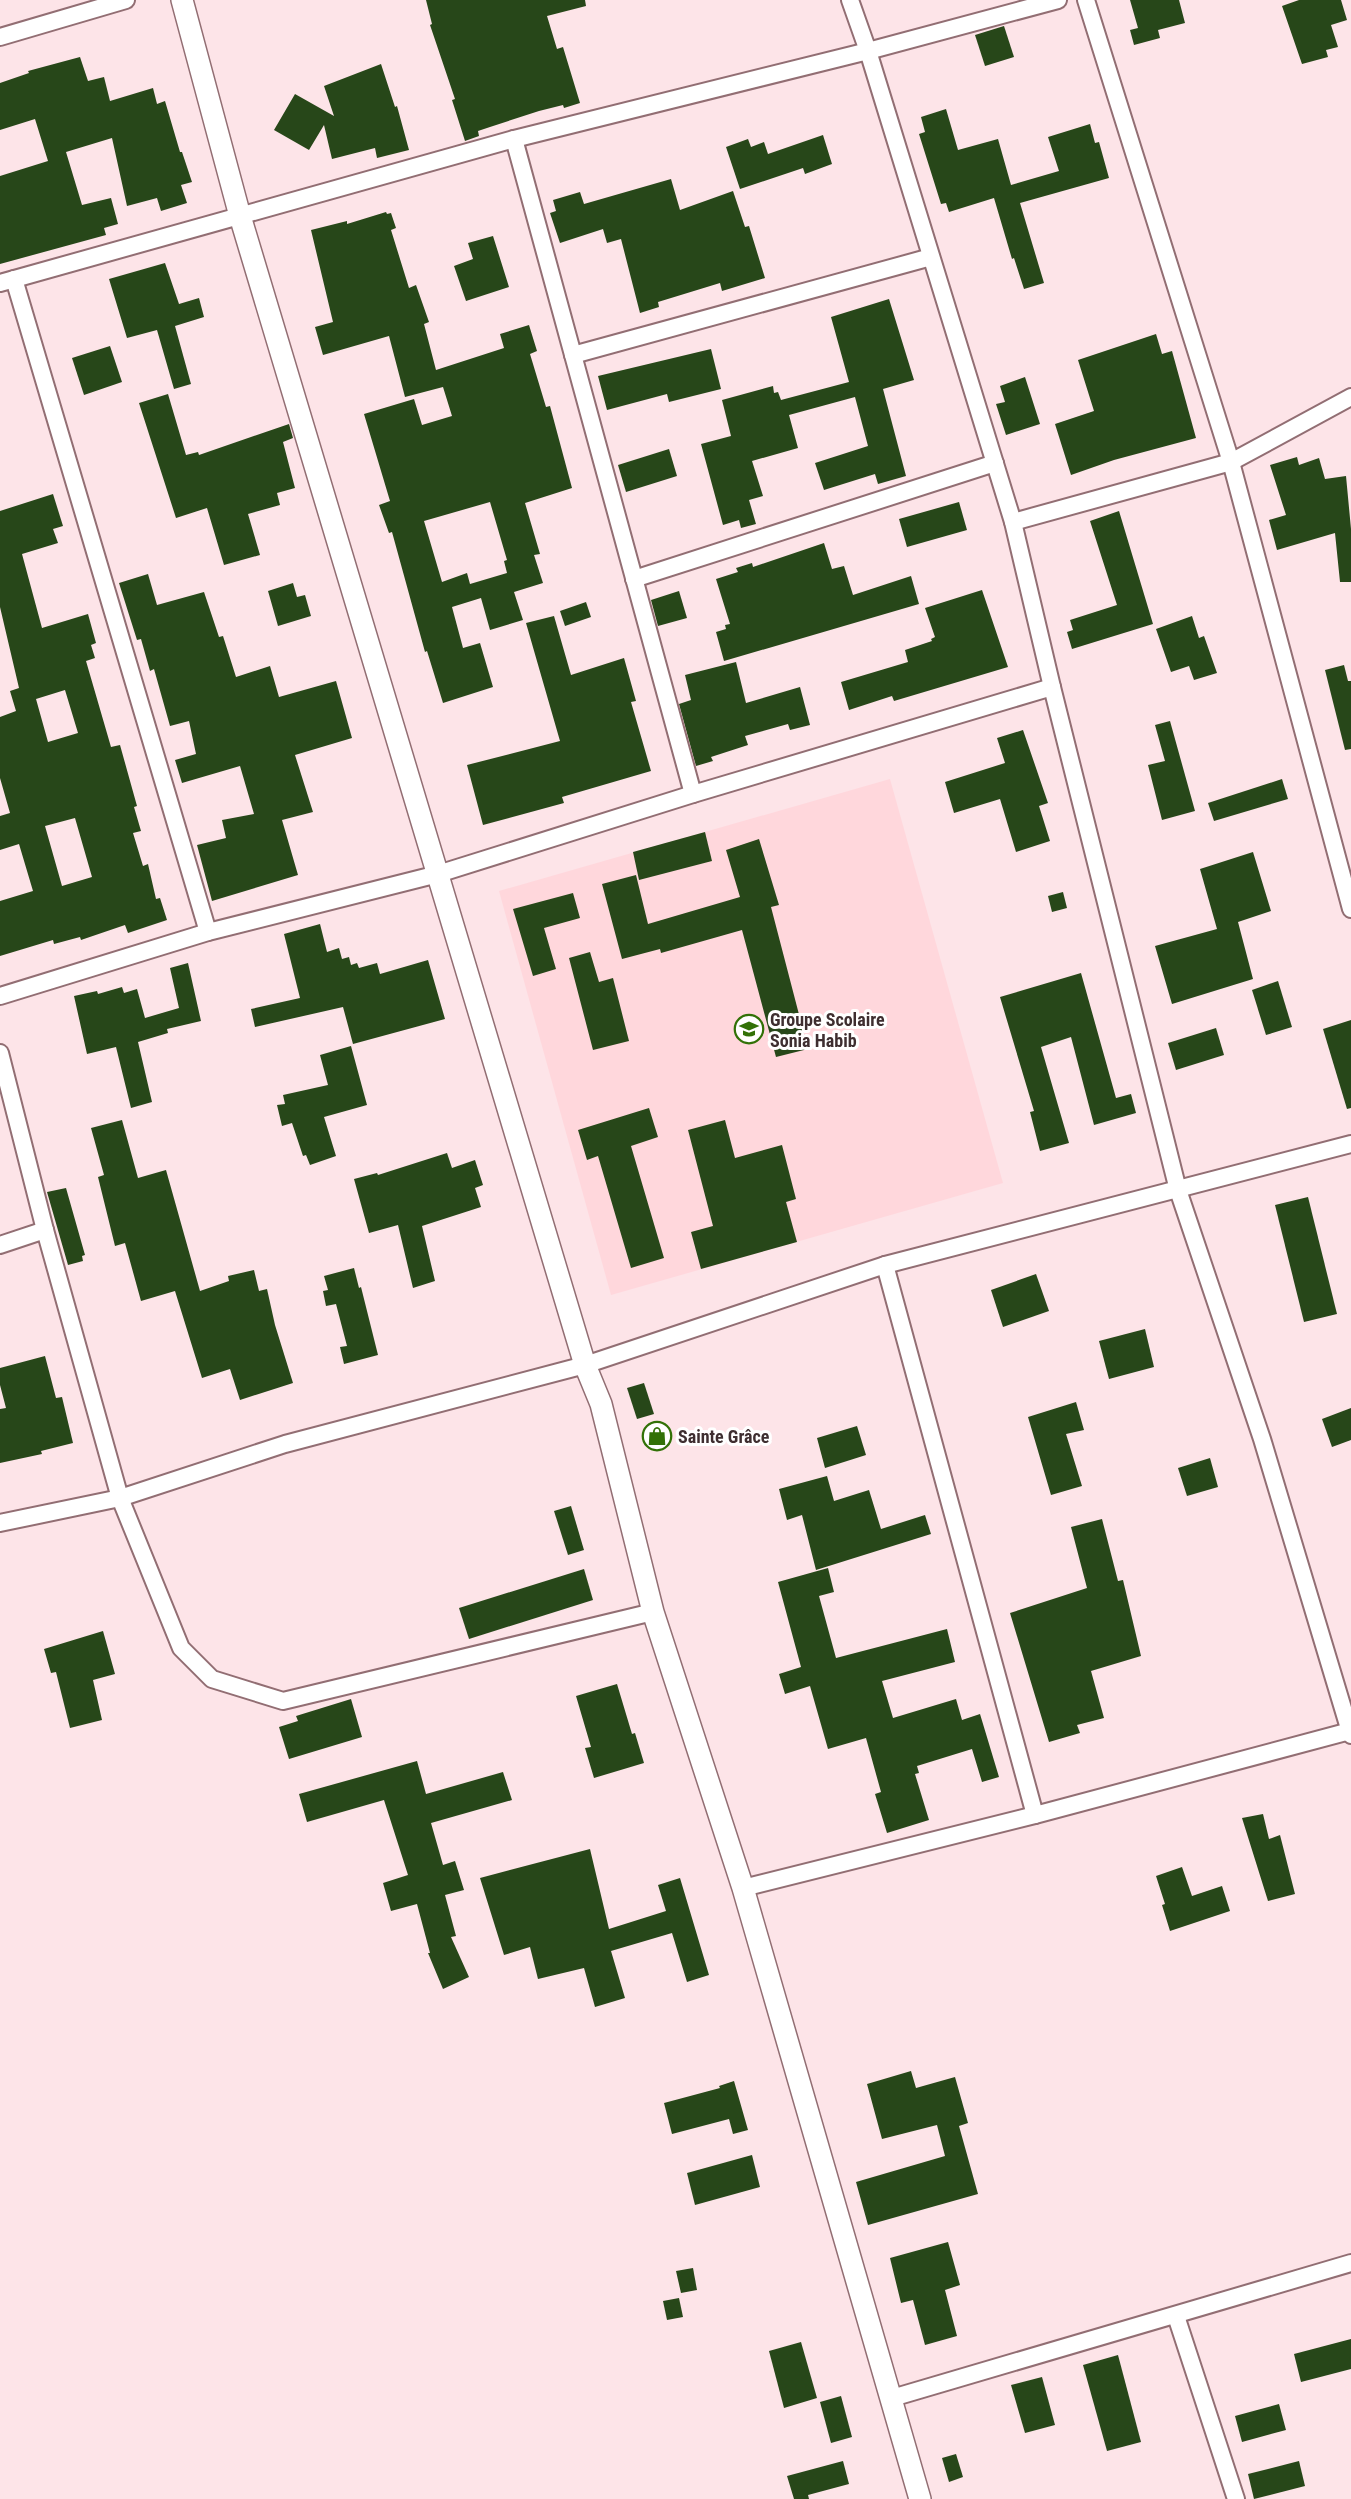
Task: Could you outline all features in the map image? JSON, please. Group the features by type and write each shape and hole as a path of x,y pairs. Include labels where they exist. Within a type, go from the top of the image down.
{"street":[{"path":"0,37 126,0"},
{"path":"182,0 240,216 585,1365 601,1404 652,1612 743,1888 921,2499"},
{"path":"743,1888 1350,1733 1262,1439 1178,1190 1013,522 868,51 850,0"},
{"path":"208,932 7,281 514,139 868,51 1058,0"},
{"path":"1086,0 1231,462 1351,909"},
{"path":"514,139 693,794"},
{"path":"573,355 931,258"},
{"path":"1013,522 1231,462 1351,397"},
{"path":"634,579 995,463"},
{"path":"0,996 208,932 438,874 693,794 1052,687"},
{"path":"0,1053 45,1230 120,1498 181,1648 212,1678 283,1701 652,1612"},
{"path":"0,1523 120,1498 285,1444 585,1365 885,1265 1351,1144"},
{"path":"0,1245 45,1230"},
{"path":"885,1265 1035,1815"},
{"path":"892,2398 1351,2263"},
{"path":"1176,2316 1236,2499"}],"shaded area":[{"name":"Groupe Scolaire Sonia Habib","path":"890,779 1003,1183 611,1295 499,891"}],"building":[{"path":"426,0 585,0 586,6 547,16 557,49 563,47 580,103 564,108 563,105 539,111 490,127 478,131 479,136 465,141 452,100 455,99 430,25 432,24"},
{"path":"1130,0 1179,0 1185,23 1158,30 1160,38 1134,45 1130,30 1138,28"},
{"path":"1299,0 1341,0 1347,20 1331,25 1338,47 1326,50 1328,57 1302,64 1282,6"},
{"path":"1004,26 1014,57 985,66 975,35"},
{"path":"80,57 88,81 104,77 110,101 153,88 157,104 165,101 180,152 182,152 192,182 181,185 187,203 161,211 157,198 127,206 112,138 66,152 82,205 111,198 118,224 104,228 106,235 0,264 0,176 48,161 35,119 0,130 0,83 29,73 28,71"},
{"path":"381,64 395,107 397,106 409,150 377,158 375,148 332,159 324,125 309,150 274,130 295,94 334,116 324,86"},
{"path":"946,109 958,150 998,139 1011,185 1059,171 1048,137 1090,124 1095,143 1099,142 1109,178 1020,203 1044,283 1024,289 1014,258 1012,259 994,198 949,212 946,203 941,204 919,134 925,132 921,117"},
{"path":"823,135 832,164 805,174 803,168 740,189 726,147 748,139 751,147 764,142 768,154"},
{"path":"671,179 680,210 733,191 745,227 749,226 765,278 722,291 720,283 658,302 659,307 640,313 621,239 607,243 603,229 560,243 550,213 556,211 553,200 580,192 584,204"},
{"path":"386,212 391,213 396,228 391,230 409,288 416,285 429,322 424,324 436,370 504,348 500,334 529,325 537,351 530,354 546,407 550,406 572,488 525,503 540,554 534,555 543,583 514,592 523,620 490,630 481,598 452,607 463,648 480,643 493,687 443,703 427,651 425,652 392,532 389,533 379,505 390,501 364,414 414,399 422,425 452,416 443,387 405,397 389,336 323,355 315,327 333,322 311,230 347,221 347,224","holes":["490,502 507,560 504,561 507,573 470,584 467,573 442,582 424,521"]},
{"path":"493,236 509,287 466,301 454,266 473,259 468,243"},
{"path":"165,263 179,304 199,298 204,317 175,326 191,384 174,389 157,330 127,338 109,279"},
{"path":"889,299 914,380 883,389 906,476 878,484 875,474 824,490 815,463 868,446 855,397 789,415 798,448 752,461 763,496 749,500 756,524 741,528 739,520 723,525 701,444 731,436 722,400 773,386 774,393 778,392 781,400 849,382 831,317"},
{"path":"1156,334 1162,354 1172,351 1196,438 1114,460 1071,475 1055,424 1094,411 1078,360"},
{"path":"110,346 122,382 84,395 72,358"},
{"path":"711,349 721,389 669,402 667,394 607,410 598,376"},
{"path":"1025,377 1040,424 1006,435 996,404 1005,402 1000,386"},
{"path":"168,394 186,455 198,452 199,455 289,424 293,438 283,442 295,488 277,493 280,505 248,514 260,555 224,565 207,508 176,518 139,403"},
{"path":"669,449 677,476 626,492 618,465"},
{"path":"1297,457 1299,465 1319,458 1325,479 1346,476 1351,529 1351,582 1340,582 1335,533 1277,550 1269,520 1286,515 1270,465"},
{"path":"53,494 63,526 53,529 58,543 22,554 42,628 88,614 96,643 91,645 95,658 86,661 111,747 120,745 137,806 134,807 141,831 133,833 143,866 148,864 156,899 160,898 167,920 128,933 125,925 81,940 80,937 54,944 53,940 0,956 0,901 33,891 19,844 0,850 0,816 10,813 0,778 0,717 16,711 10,691 19,688 0,607 0,511","holes":["65,690 78,733 48,742 36,699","75,818 92,877 62,886 45,826"]},
{"path":"959,502 967,530 907,547 899,519"},
{"path":"1119,511 1153,624 1072,649 1067,632 1073,630 1070,620 1117,605 1090,521"},
{"path":"824,543 832,569 844,566 853,595 911,576 919,604 724,661 716,632 726,629 725,625 730,624 716,579 738,572 736,568 752,563 753,567"},
{"path":"148,574 157,605 204,592 219,637 223,636 236,677 270,666 279,697 336,681 352,738 295,755 313,812 282,820 298,875 212,901 197,845 226,838 222,820 254,814 240,766 182,783 175,760 196,754 189,721 170,726 154,669 150,671 141,639 137,640 119,583"},
{"path":"293,583 297,597 305,595 311,616 278,626 268,591"},
{"path":"982,590 1008,667 894,701 892,696 849,710 841,682 908,662 905,650 932,641 931,639 935,637 925,608"},
{"path":"679,591 687,618 658,626 651,600"},
{"path":"586,602 591,617 565,626 560,611"},
{"path":"554,616 571,675 624,658 636,701 631,702 651,771 562,797 564,803 483,825 467,765 560,741 526,623"},
{"path":"1192,616 1199,638 1204,636 1217,673 1194,680 1189,666 1171,672 1156,629"},
{"path":"736,662 746,703 800,687 810,725 790,730 788,724 745,736 748,745 711,757 713,761 696,766 679,704 691,700 685,675"},
{"path":"1344,665 1348,681 1351,681 1351,749 1345,750 1325,670"},
{"path":"1170,721 1195,811 1162,820 1148,765 1165,761 1155,725"},
{"path":"1023,730 1048,803 1039,806 1050,841 1016,852 1000,799 954,813 945,782 1005,763 997,738"},
{"path":"1282,779 1288,799 1214,821 1208,803"},
{"path":"705,832 712,861 639,880 633,852"},
{"path":"759,839 779,905 771,907 808,1049 776,1057 742,930 661,953 660,949 622,959 602,884 636,875 648,924 740,897 726,850"},
{"path":"1253,852 1271,911 1238,922 1253,979 1172,1004 1155,946 1217,929 1200,869"},
{"path":"1063,892 1067,908 1052,912 1048,896"},
{"path":"573,893 580,918 544,928 556,969 533,976 513,909"},
{"path":"320,924 327,952 339,948 342,959 349,957 351,965 357,963 359,968 377,963 380,974 428,960 445,1019 353,1044 343,1007 255,1027 251,1009 300,998 284,934"},
{"path":"590,952 599,982 613,978 629,1041 593,1050 569,958"},
{"path":"188,963 201,1021 167,1029 168,1033 138,1042 152,1102 131,1108 116,1047 87,1054 74,996 97,991 98,994 122,987 124,993 137,989 145,1018 179,1008 170,968"},
{"path":"1081,973 1116,1098 1131,1094 1136,1113 1094,1125 1071,1037 1041,1047 1069,1143 1040,1151 1030,1112 1034,1111 1000,997"},
{"path":"1278,981 1292,1027 1266,1035 1252,990"},
{"path":"1351,1020 1351,1108 1347,1109 1323,1029"},
{"path":"1216,1028 1224,1055 1176,1070 1168,1043"},
{"path":"351,1046 367,1105 324,1117 336,1156 310,1165 306,1155 303,1156 292,1123 282,1126 277,1105 285,1104 283,1095 328,1085 320,1055"},
{"path":"649,1108 658,1137 631,1146 664,1258 631,1268 598,1156 587,1160 578,1130"},
{"path":"122,1120 138,1178 166,1170 200,1291 229,1281 228,1276 254,1270 259,1291 267,1289 275,1325 293,1383 240,1400 230,1369 202,1378 175,1291 141,1301 125,1243 115,1246 98,1177 104,1175 91,1128"},
{"path":"725,1120 735,1158 782,1145 796,1199 786,1202 797,1242 701,1269 691,1232 713,1226 688,1130"},
{"path":"447,1153 452,1168 475,1160 483,1185 475,1188 481,1207 422,1226 435,1281 413,1288 398,1225 369,1233 354,1179 377,1173 378,1175"},
{"path":"66,1188 85,1255 82,1256 83,1261 68,1265 47,1192"},
{"path":"1308,1197 1337,1314 1304,1322 1275,1205"},
{"path":"354,1268 378,1355 344,1364 340,1347 347,1346 336,1304 326,1306 323,1291 328,1290 324,1276"},
{"path":"1036,1274 1049,1311 1003,1327 991,1290"},
{"path":"1145,1329 1154,1367 1109,1379 1099,1341"},
{"path":"45,1356 56,1398 62,1397 73,1443 41,1451 42,1454 0,1463 0,1409 6,1408 0,1385 0,1368"},
{"path":"644,1383 654,1414 637,1419 627,1388"},
{"path":"1076,1402 1084,1430 1066,1434 1082,1486 1051,1495 1028,1417"},
{"path":"1351,1408 1351,1440 1332,1447 1322,1419"},
{"path":"857,1426 866,1455 825,1468 817,1438"},
{"path":"1210,1458 1218,1487 1187,1496 1178,1468"},
{"path":"827,1476 834,1501 869,1490 881,1529 925,1515 931,1534 816,1570 802,1515 787,1520 779,1489"},
{"path":"571,1506 584,1550 568,1555 554,1511"},
{"path":"1102,1519 1118,1581 1123,1580 1141,1656 1091,1671 1104,1718 1077,1725 1080,1733 1049,1742 1010,1613 1087,1588 1071,1527"},
{"path":"828,1568 834,1592 819,1596 836,1658 947,1629 955,1662 882,1681 893,1718 956,1699 962,1720 980,1714 999,1777 982,1782 972,1749 917,1766 919,1773 915,1774 929,1820 887,1833 875,1794 881,1792 866,1738 828,1749 810,1686 785,1694 779,1674 801,1667 778,1582"},
{"path":"584,1569 593,1600 469,1639 459,1608"},
{"path":"103,1631 115,1674 93,1680 102,1720 70,1728 56,1672 51,1673 44,1649"},
{"path":"617,1684 632,1734 635,1733 644,1763 594,1778 585,1748 591,1747 576,1696"},
{"path":"351,1699 362,1737 289,1759 279,1727 298,1721 296,1716"},
{"path":"417,1761 426,1794 503,1772 512,1800 431,1823 443,1865 455,1861 464,1890 445,1895 456,1936 451,1937 469,1977 443,1989 428,1953 430,1953 417,1904 391,1911 383,1883 408,1875 384,1800 307,1822 299,1794"},
{"path":"1263,1814 1269,1839 1280,1835 1295,1894 1268,1901 1242,1818"},
{"path":"590,1849 609,1929 666,1911 658,1885 680,1878 709,1975 687,1982 672,1933 611,1951 625,1998 595,2007 584,1968 538,1979 530,1947 504,1955 480,1878"},
{"path":"1182,1867 1192,1896 1222,1886 1230,1911 1170,1931 1162,1905 1165,1904 1156,1876"},
{"path":"911,2071 916,2088 955,2077 968,2123 959,2126 978,2194 868,2225 856,2182 945,2156 937,2125 882,2139 867,2084"},
{"path":"734,2081 748,2130 733,2134 729,2119 672,2134 664,2103 720,2088 719,2086"},
{"path":"752,2155 760,2187 695,2205 687,2173"},
{"path":"948,2242 960,2285 945,2290 957,2336 925,2345 913,2300 901,2303 890,2258"},
{"path":"693,2268 697,2290 681,2293 676,2271"},
{"path":"679,2298 683,2317 667,2320 663,2301"},
{"path":"1351,2339 1351,2369 1301,2382 1294,2354"},
{"path":"801,2342 817,2398 784,2408 769,2351"},
{"path":"1118,2355 1141,2442 1107,2451 1083,2365"},
{"path":"1042,2377 1055,2425 1025,2433 1011,2385"},
{"path":"841,2396 852,2437 831,2443 820,2402"},
{"path":"1279,2404 1286,2430 1242,2442 1235,2416"},
{"path":"956,2454 963,2477 949,2482 942,2458"},
{"path":"843,2461 849,2484 808,2495 809,2499 794,2499 787,2476"},
{"path":"1299,2461 1305,2486 1254,2499 1248,2474"}],"place":[{"name":"Groupe Scolaire Sonia Habib","path":"749,1029"},
{"name":"Sainte Grâce","path":"657,1436"}]}
